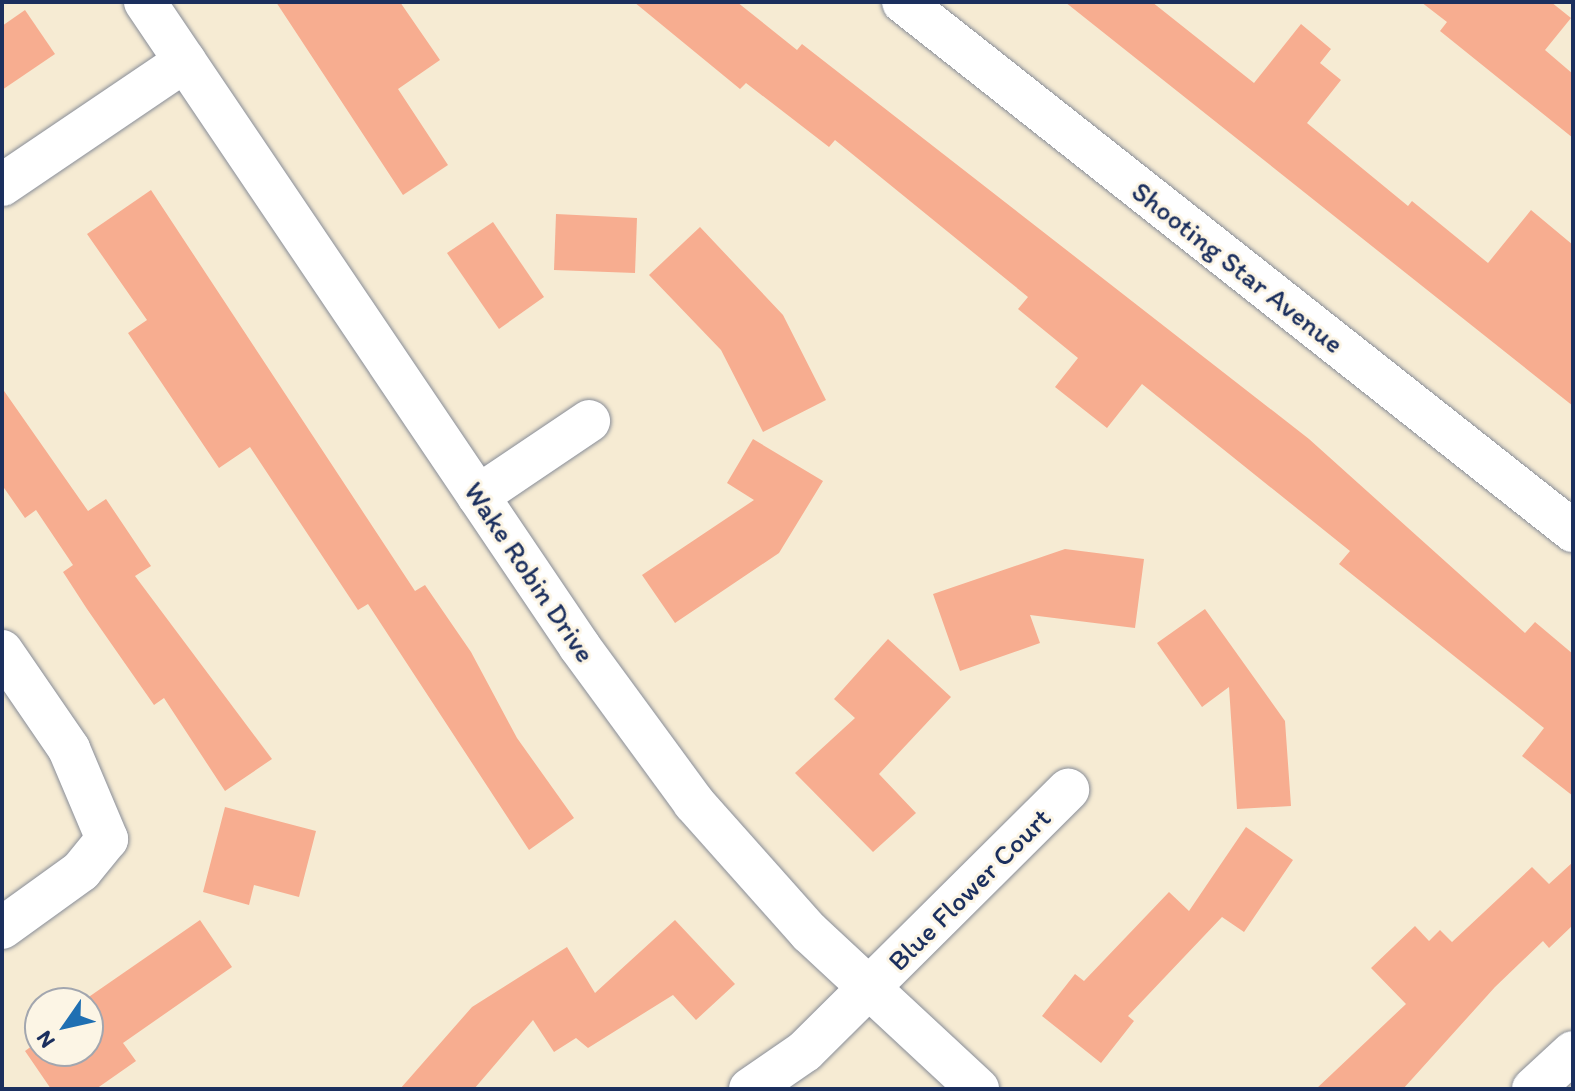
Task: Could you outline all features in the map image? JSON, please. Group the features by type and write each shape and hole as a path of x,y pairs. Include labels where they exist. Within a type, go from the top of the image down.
{"street":[{"name":"Wake Robin Drive","path":"145,2 478,496 694,803 869,989 978,1089"},
{"name":"Shooting Star Avenue","path":"903,2 1573,531"},
{"path":"2,185 185,61"},
{"path":"478,496 589,421"},
{"path":"2,651 69,749 107,839 81,871 2,928"},
{"name":"Blue Flower Court","path":"750,1089 805,1051 1068,790"},
{"path":"1533,1089 1573,1052"}],"building":[{"path":"276,2 400,2 440,60 398,89 448,165 403,195"},
{"path":"634,2 737,2 797,50 802,44 1309,439 1525,633 1535,622 1573,654 1573,796 1522,756 1544,728 1339,564 1350,551 1142,384 1107,428 1055,387 1078,358 1018,309 1028,297 835,140 829,147 746,83 740,89"},
{"path":"1065,2 1152,2 1254,83 1301,24 1331,49 1320,63 1341,80 1307,123 1408,206 1412,201 1488,263 1531,210 1573,245 1573,406"},
{"path":"1421,2 1551,2 1571,18 1545,50 1573,74 1573,138 1440,31 1447,22"},
{"path":"25,10 55,54 2,90 2,26"},
{"path":"151,190 415,591 425,585 471,652 517,738 574,818 529,850 368,604 358,610 250,447 219,468 128,333 147,320 87,234"},
{"path":"556,214 637,218 635,273 554,270"},
{"path":"493,222 544,297 499,329 447,253"},
{"path":"700,227 783,315 826,400 763,432 721,350 649,275"},
{"path":"2,388 88,511 106,499 151,566 135,576 272,759 225,791 164,698 154,705 87,609 63,572 73,565 36,510 25,518 2,485"},
{"path":"753,439 823,481 779,553 675,623 642,575 754,500 727,483"},
{"path":"1065,549 1144,559 1135,628 1030,615 1040,643 960,671 933,594"},
{"path":"1205,609 1285,721 1291,806 1237,809 1229,687 1202,707 1157,643"},
{"path":"888,639 951,697 879,774 916,813 873,852 795,773 855,718 834,699"},
{"path":"225,807 316,831 299,897 254,885 249,905 203,892"},
{"path":"1246,827 1293,860 1244,932 1222,917 1128,1016 1134,1021 1101,1063 1042,1016 1075,974 1084,981 1169,892 1189,911"},
{"path":"1573,862 1573,925 1549,948 1543,941 1495,987 1403,1089 1316,1089 1406,1004 1371,968 1415,926 1429,941 1440,930 1452,942 1532,867 1549,884"},
{"path":"200,920 232,967 123,1043 136,1061 96,1089 51,1089 36,1067 104,1067 103,987"},
{"path":"675,920 735,984 696,1020 673,995 588,1048 576,1038 554,1052 533,1020 474,1089 400,1089 472,1007 567,947 595,993"}]}
